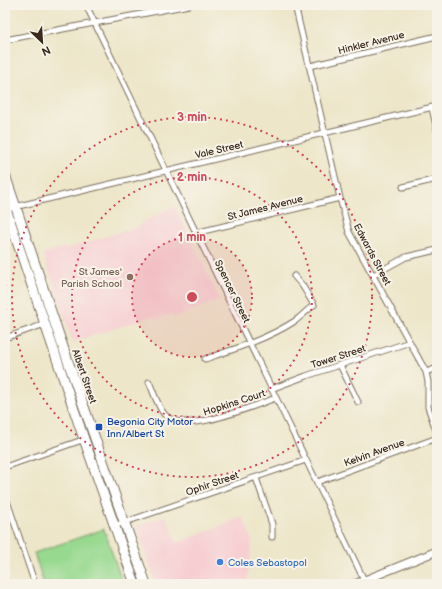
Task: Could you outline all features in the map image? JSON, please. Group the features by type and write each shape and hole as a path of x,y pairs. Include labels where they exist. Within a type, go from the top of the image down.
{"highway":[{"name":"Albert Street","path":"5,175 146,584"},
{"name":"Albert Street","path":"5,207 135,584"}],"street":[{"name":"Spencer Street","path":"86,5 365,582"},
{"path":"5,40 177,6 189,5"},
{"name":"Edwards Street","path":"295,5 349,232 426,372 428,382 428,407 437,433"},
{"name":"Hinkler Avenue","path":"310,66 437,36"},
{"path":"434,107 437,130"},
{"name":"Vale Street","path":"5,207 16,206 434,107"},
{"path":"403,187 437,179"},
{"name":"St James Avenue","path":"195,233 340,198"},
{"path":"373,275 406,257 437,250"},
{"path":"204,359 249,344 288,325 314,305 302,285 294,276"},
{"path":"5,338 45,324"},
{"name":"Tower Street","path":"271,389 410,342"},
{"path":"340,365 358,402"},
{"path":"426,372 437,368"},
{"name":"Hopkins Court","path":"149,382 165,415 180,421 206,421 276,398"},
{"path":"5,467 94,436"},
{"name":"Kelvin Avenue","path":"317,482 437,438"},
{"name":"Ophir Street","path":"114,526 306,460"},
{"path":"256,478 272,524 272,537"},
{"path":"5,495 35,584"},
{"path":"355,584 365,582 437,551"}],"shaded area":[{"name":"St James' Parish School","path":"175,206 220,300 173,318 172,314 155,320 153,316 73,342 43,254 64,247 65,249 137,227 145,221"},
{"path":"166,516 177,543 243,517 252,541 247,584 156,584 136,526"}],"green space":[{"path":"104,529 123,584 44,584 34,553"}],"place":[{"name":"St James' Parish School","path":"130,277"},
{"name":"Begonia City Motor Inn/Albert St","path":"99,427"},
{"name":"Coles Sebastopol","path":"220,562"}]}
